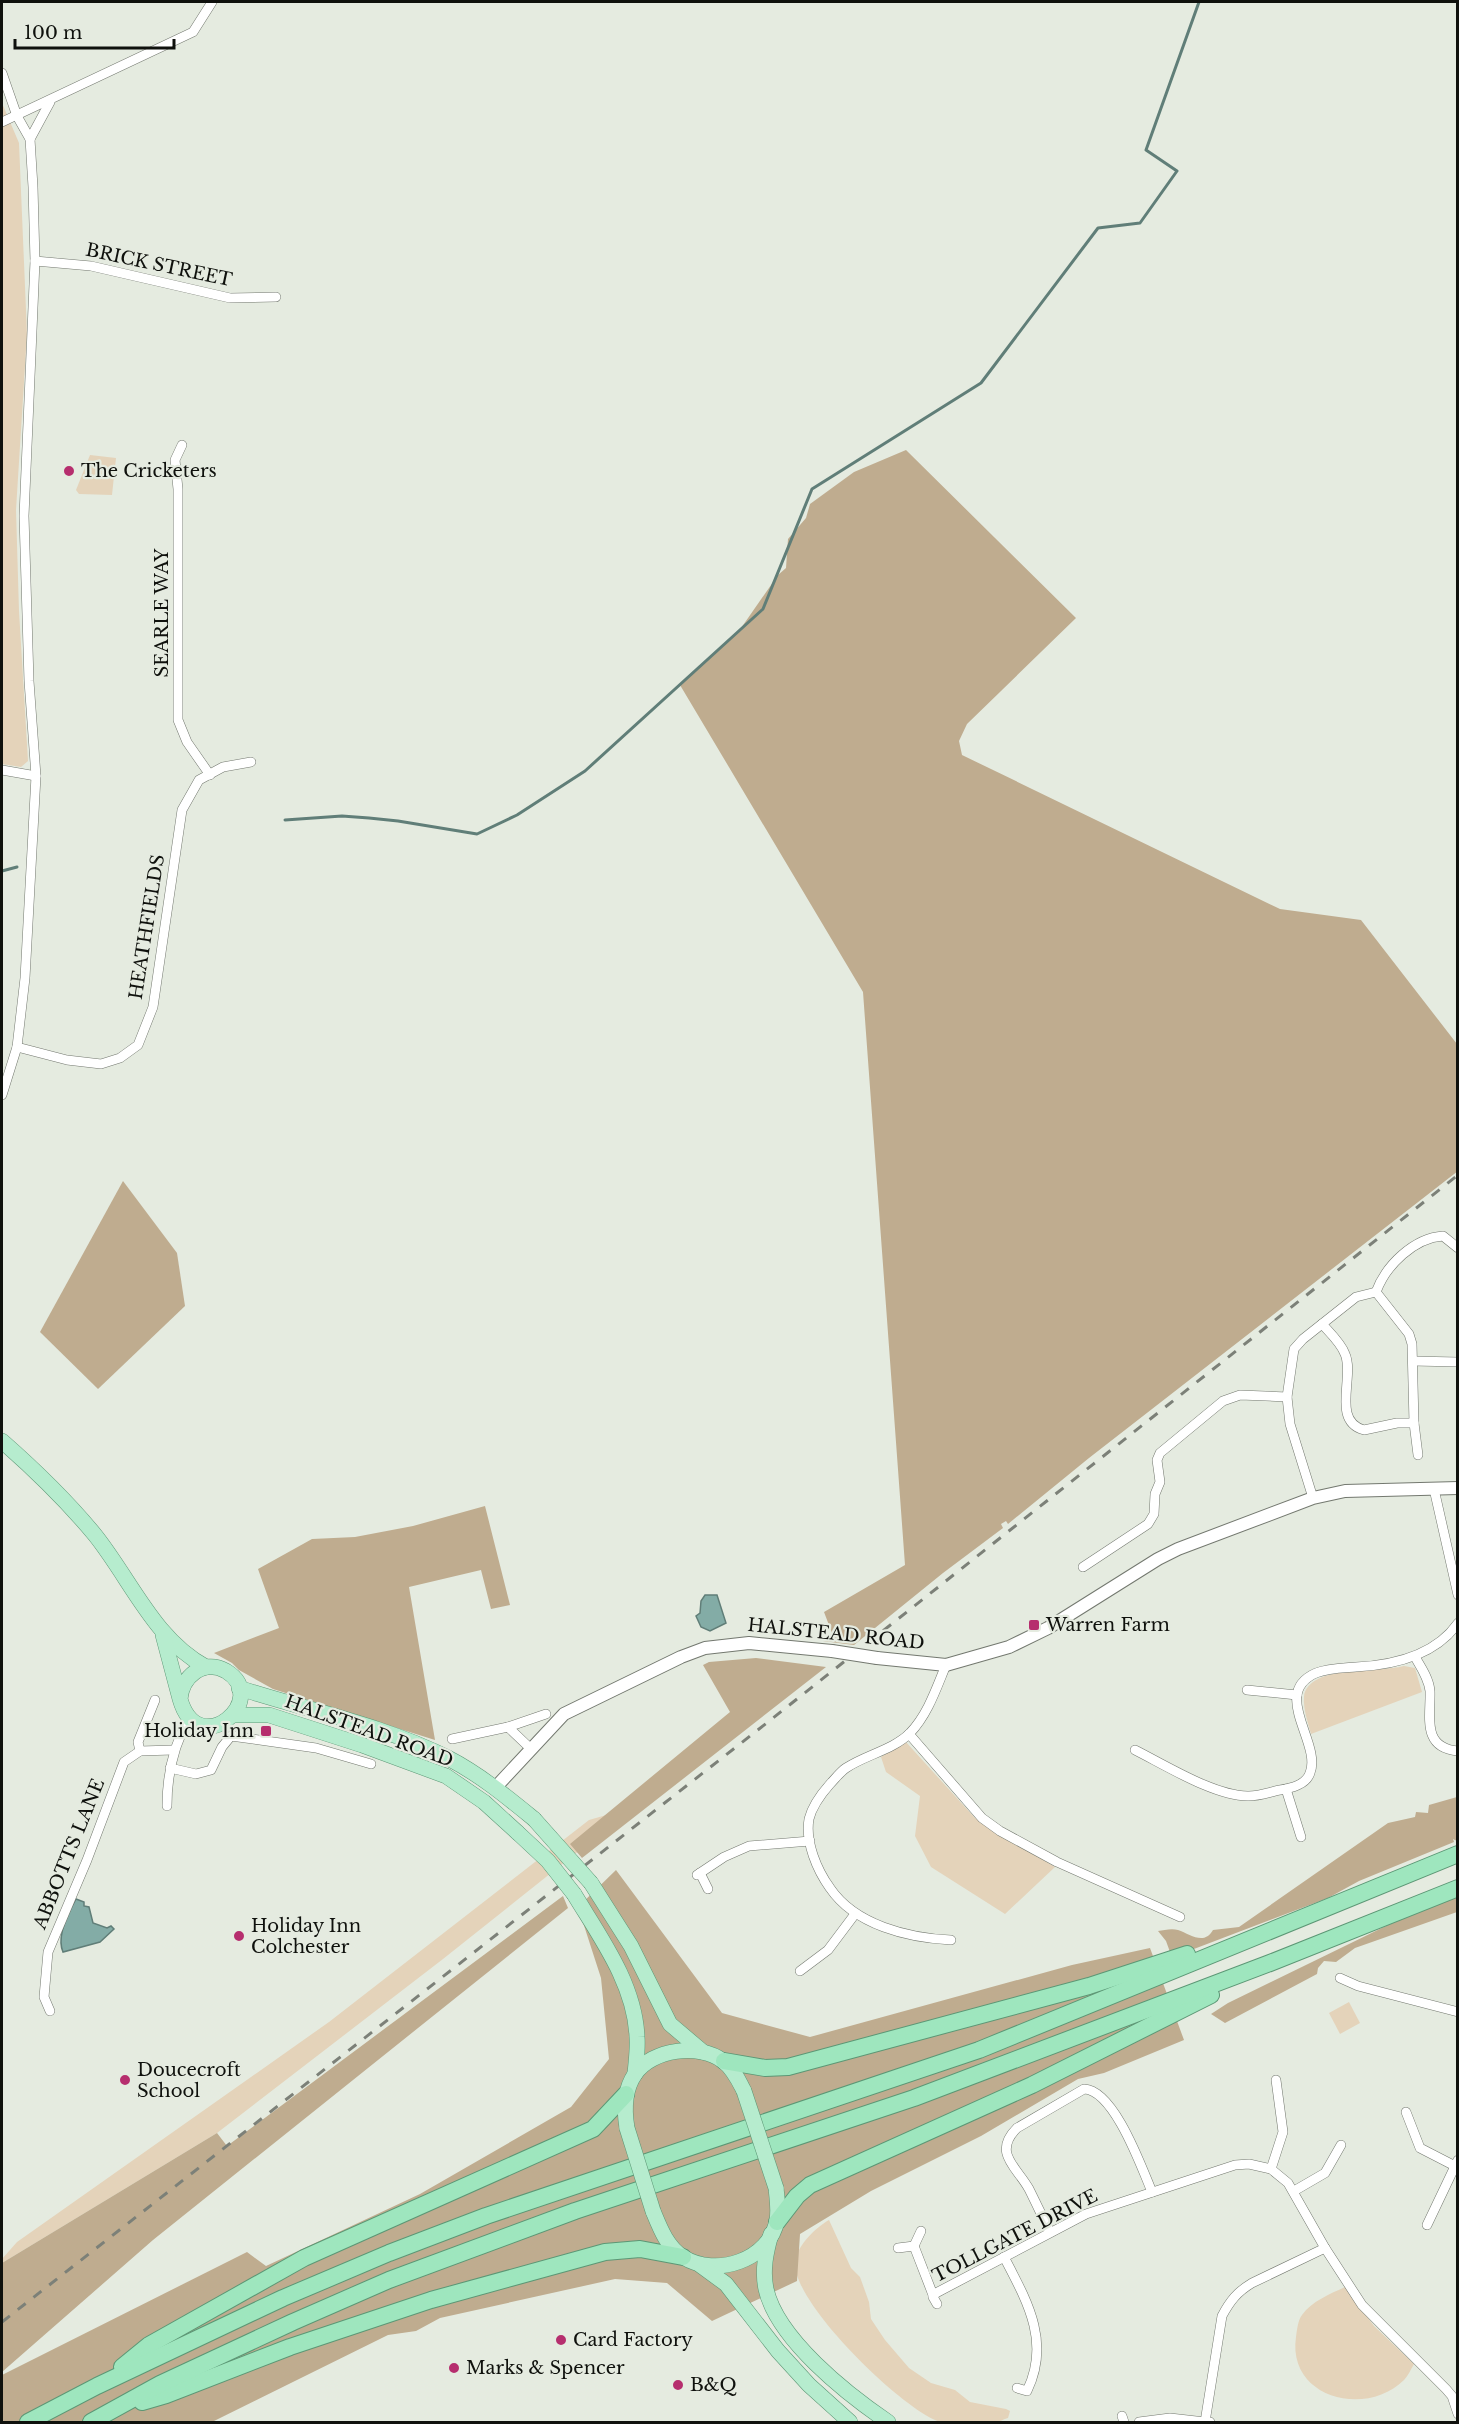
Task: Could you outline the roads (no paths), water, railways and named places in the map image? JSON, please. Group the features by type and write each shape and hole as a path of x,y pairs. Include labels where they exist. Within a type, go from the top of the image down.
{"highway":[{"path":"28,2422 97,2386 283,2298 411,2245 486,2216 979,2050 1458,1854"},
{"path":"91,2422 170,2380 389,2280 575,2211 892,2106 1270,1963 1458,1888"},
{"path":"724,2061 765,2068 788,2067 1068,1992 1284,1926"},
{"path":"774,2228 797,2196 810,2185 1032,2085 1172,2016 1270,1963"},
{"path":"97,2386 149,2345 304,2258 592,2129 626,2094"},
{"path":"119,2408 166,2395 290,2347 421,2303 604,2252 640,2249 683,2257"}],"main road":[{"path":"2,1440 32,1467 94,1535 163,1633 188,1657 206,1667"},
{"path":"163,1633 180,1699 189,1718 206,1726 217,1726 226,1722 234,1715 239,1705 239,1688 228,1672 219,1668 206,1667 188,1676 181,1688 180,1699"},
{"name":"HALSTEAD ROAD","path":"239,1688 370,1727 448,1758 495,1788"},
{"name":"HALSTEAD ROAD","path":"234,1715 269,1715 362,1745 446,1776 484,1802 548,1861 574,1894 611,1955 633,2006 637,2037 635,2074"},
{"path":"495,1788 534,1819 591,1883 631,1946 670,2024 703,2052 724,2061 736,2075 744,2091 776,2188 778,2204 764,2270 765,2288 771,2306 778,2320 820,2368 848,2393 888,2422"},
{"path":"703,2052 670,2052 645,2065 635,2074 626,2094 627,2128 653,2211 671,2246 683,2257 700,2265 726,2284 778,2351 809,2385 850,2422"},
{"path":"700,2265 722,2266 753,2256 763,2247 774,2228"}],"street":[{"path":"2,122 193,32 212,2"},
{"path":"2,73 17,116 30,139 35,261 24,516 29,681 36,776 25,978 17,1047 2,1095"},
{"path":"30,139 51,100"},
{"name":"BRICK STREET","path":"35,261 91,266 230,298 276,297"},
{"name":"SEARLE WAY","path":"182,445 175,460 178,489 177,720 187,742 210,774"},
{"name":"HEATHFIELDS","path":"17,1047 67,1060 101,1064 120,1058 138,1045 153,1007 182,810 200,780 224,767 252,762"},
{"path":"2,770 36,776"},
{"path":"1376,1292 1386,1270 1415,1246 1430,1237 1443,1236 1458,1248"},
{"path":"1313,1498 1290,1424 1287,1397 1294,1349 1356,1297 1376,1292"},
{"path":"1376,1292 1408,1334 1413,1361 1414,1423 1418,1455"},
{"path":"1322,1324 1345,1353 1347,1412 1352,1423 1364,1430 1397,1423 1414,1423"},
{"path":"1413,1361 1458,1362"},
{"path":"1083,1567 1148,1524 1154,1514 1155,1494 1160,1482 1157,1460 1160,1453 1223,1401 1239,1395 1287,1397"},
{"name":"HALSTEAD ROAD","path":"495,1788 564,1714 681,1656 705,1647 749,1643 946,1665 988,1654 1028,1639 1178,1549 1313,1498 1345,1491 1458,1488"},
{"path":"1434,1489 1458,1595"},
{"path":"1135,1750 1217,1790 1233,1795 1250,1796 1303,1783 1310,1773 1312,1761 1297,1707 1297,1695 1307,1678 1317,1672 1380,1666 1415,1657 1444,1638 1458,1623"},
{"path":"1415,1657 1424,1672 1430,1690 1428,1721 1430,1732 1441,1744 1458,1751"},
{"path":"946,1665 930,1705 909,1734 845,1768 822,1793 809,1819 810,1841 818,1870 831,1891 855,1914 905,1935 951,1941"},
{"path":"1248,1690 1297,1695"},
{"path":"155,1700 138,1742 140,1751 173,1750"},
{"path":"452,1739 508,1727 546,1714"},
{"path":"167,1806 173,1750 189,1718"},
{"path":"508,1727 530,1748"},
{"path":"909,1734 982,1818 1000,1831 1057,1862 1180,1917"},
{"path":"170,1768 196,1774 211,1770 222,1747 231,1736 316,1748 371,1764"},
{"name":"ABBOTTS LANE","path":"50,2011 44,1997 48,1952 87,1860 124,1762 140,1751"},
{"path":"1286,1789 1301,1837"},
{"path":"708,1889 699,1874 724,1857 749,1846 810,1841"},
{"path":"800,1971 828,1950 855,1914"},
{"path":"1340,1978 1358,1986 1458,2012"},
{"path":"1276,2080 1283,2132 1271,2169 1281,2176 1294,2191 1324,2248 1362,2305 1452,2396 1458,2414"},
{"path":"1050,2232 1028,2186 1011,2163 1006,2145 1010,2135 1017,2128 1084,2089 1092,2089 1104,2099 1126,2132 1152,2192"},
{"path":"1406,2112 1420,2148 1456,2163 1428,2225"},
{"path":"1294,2191 1325,2173 1341,2145"},
{"name":"TOLLGATE DRIVE","path":"914,2246 935,2300 1004,2257 1086,2214 1235,2165 1249,2164 1271,2169"},
{"path":"898,2248 914,2246 921,2231"},
{"path":"1205,2422 1222,2316 1230,2301 1241,2289 1324,2248"},
{"path":"1004,2257 1028,2303 1037,2339 1035,2376 1027,2391 1017,2388"},
{"path":"1139,2422 1170,2418 1210,2422"}],"water":[{"path":"705,1595 717,1595 726,1623 710,1631 701,1627 696,1616 700,1613 701,1601"},
{"path":"76,1899 89,1907 93,1923 107,1928 111,1926 114,1929 100,1942 63,1952 62,1932"}],"waterway":[{"path":"285,820 342,816 398,821 477,834 517,815 585,771 763,609 812,489 981,383 1098,228 1140,223 1177,171 1146,150 1199,2"},
{"path":"2,871 17,867"}],"railway":[{"path":"2,2322 768,1722 1458,1175"}],"place":[{"name":"The Cricketers","path":"69,471"},
{"name":"Warren Farm","path":"1034,1625"},
{"name":"Holiday Inn","path":"266,1731"},
{"name":"Holiday Inn Colchester","path":"239,1936"},
{"name":"Doucecroft School","path":"125,2080"},
{"name":"Card Factory","path":"561,2340"},
{"name":"Marks & Spencer","path":"454,2368"},
{"name":"B&Q","path":"678,2385"}]}
